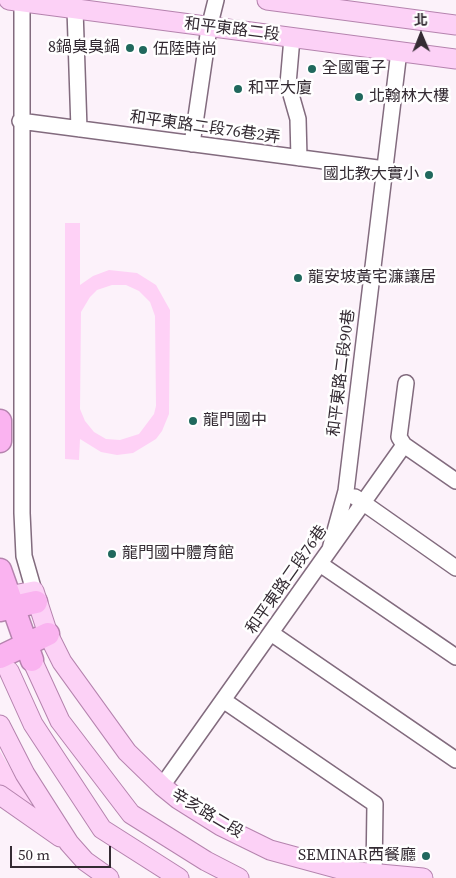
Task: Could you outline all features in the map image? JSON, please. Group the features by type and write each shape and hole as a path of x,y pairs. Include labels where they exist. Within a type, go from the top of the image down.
{"highway":[{"path":"0,421 0,441"},
{"path":"0,570 5,603 29,652"},
{"path":"5,603 35,596"},
{"path":"2,661 29,652 51,641"}],"main road":[{"name":"和平東路二段","path":"267,0 456,25"},
{"name":"和平東路二段","path":"17,1 209,28 456,59"},
{"name":"辛亥路二段","path":"35,596 51,641 62,662 105,725 127,752 162,786 221,826 270,850 313,863 374,875 423,878"},
{"path":"29,652 60,721 131,814 206,861 239,878"},
{"path":"2,661 33,724 102,829 178,878"},
{"path":"0,726 25,774 69,843 85,862 109,878"},
{"path":"0,795 69,843"}],"street":[{"path":"192,144 209,28 216,0"},
{"path":"17,1 20,121 22,513 24,556 35,596"},
{"path":"75,9 79,129"},
{"path":"292,38 288,84 298,120 299,158"},
{"name":"和平東路二段90巷","path":"330,549 346,492 399,52"},
{"name":"和平東路二段76巷2弄","path":"20,121 384,170"},
{"path":"406,383 399,438 404,445 456,481"},
{"name":"和平東路二段76巷","path":"162,786 404,445"},
{"path":"346,492 456,568"},
{"path":"320,564 456,657"},
{"path":"271,633 456,760"},
{"path":"223,700 375,804 374,875"}],"shaded area":[{"path":"65,223 80,223 80,285 93,276 109,270 137,273 156,285 170,310 169,414 162,431 156,439 133,453 117,455 101,452 80,439 79,460 65,459","holes":["112,285 126,285 139,291 150,302 155,316 156,406 154,414 139,434 120,440 106,439 94,432 85,421 80,409 81,312 90,297 97,290"]},
{"path":"0,751 31,803 30,805 0,785"}],"place":[{"name":"8鍋臭臭鍋","path":"130,48"},
{"name":"伍陸時尚","path":"143,50"},
{"name":"全國電子","path":"312,69"},
{"name":"和平大廈","path":"238,89"},
{"name":"北翰林大樓","path":"359,97"},
{"name":"國北教大實小","path":"429,175"},
{"name":"龍安坡黃宅濂讓居","path":"298,278"},
{"name":"龍門國中","path":"193,421"},
{"name":"龍門國中體育館","path":"112,554"},
{"name":"SEMINAR西餐廳","path":"426,856"}]}
